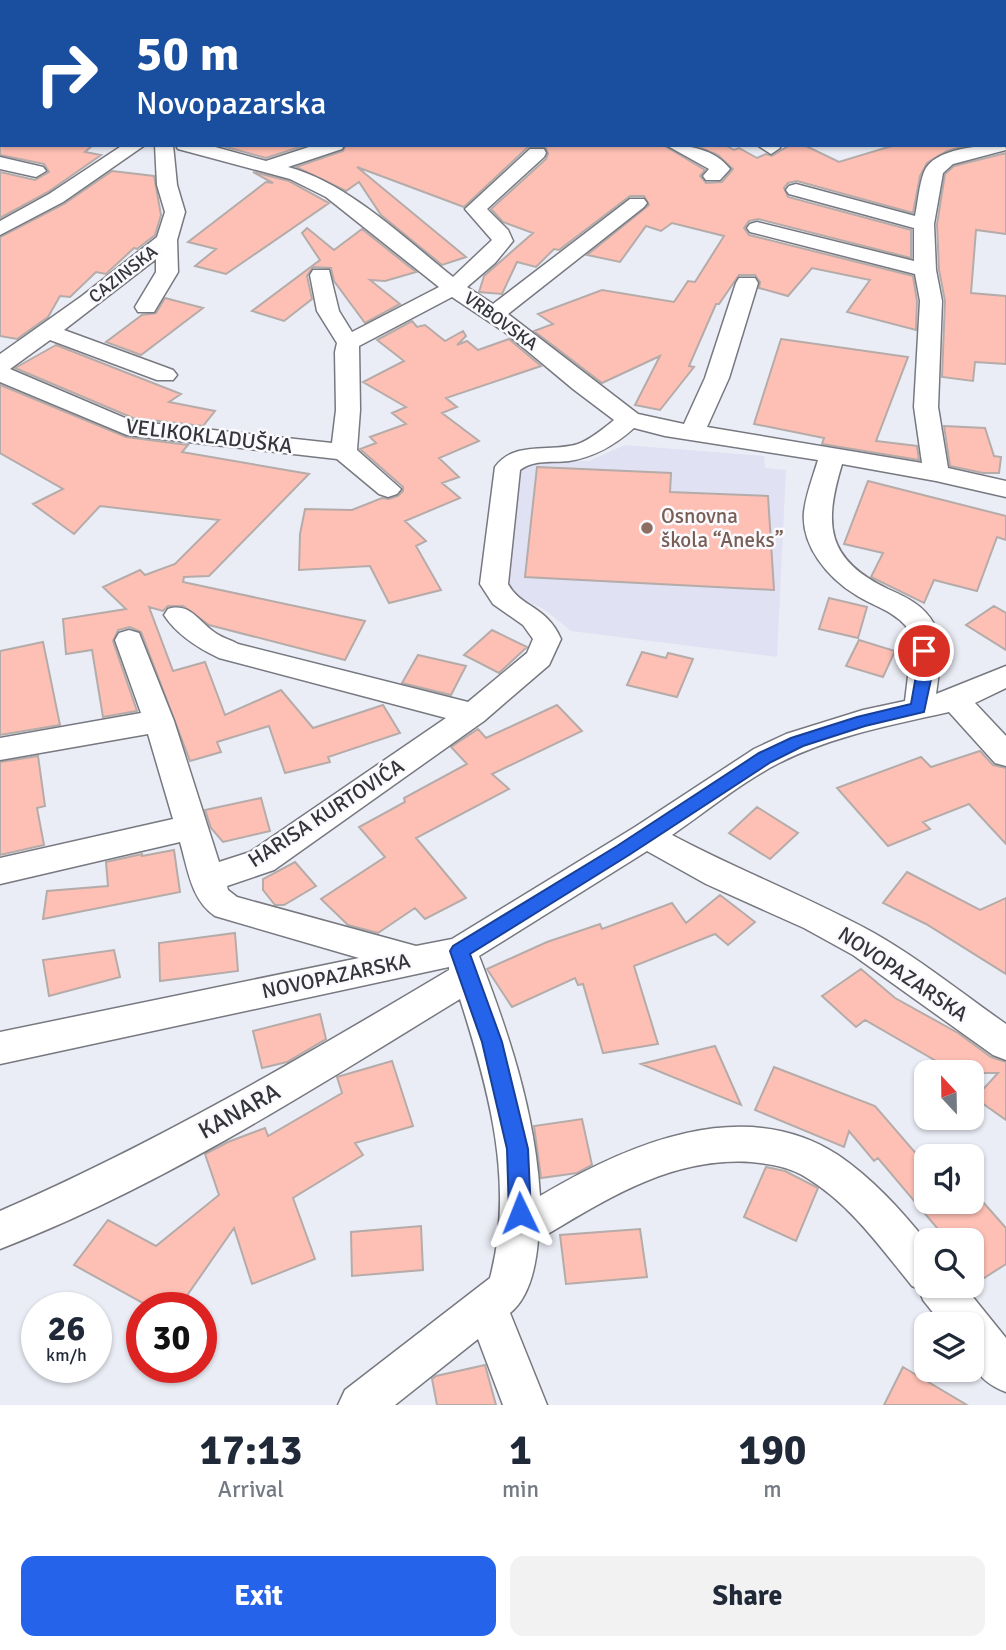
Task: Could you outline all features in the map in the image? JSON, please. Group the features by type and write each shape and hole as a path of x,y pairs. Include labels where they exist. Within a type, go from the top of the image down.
{"street":[{"path":"0,229 56,198 132,147"},
{"name":"CAZINSKA","path":"0,365 167,240 175,212 167,185 164,147"},
{"name":"VRBOVSKA","path":"193,147 270,166 297,175 333,193 454,288 495,313 629,419 936,473 1006,489"},
{"path":"270,166 329,147"},
{"path":"679,147 716,165 720,169 713,176"},
{"path":"936,473 926,407 930,302 925,270 924,224 934,171 946,160 996,147"},
{"path":"388,489 344,452 348,410 346,352 349,342 454,288 503,241 500,234 475,209 537,153"},
{"path":"0,163 36,171"},
{"path":"796,190 924,224"},
{"path":"495,313 637,203"},
{"path":"757,228 925,270"},
{"path":"146,307 167,272 167,240"},
{"path":"321,275 326,311 349,342"},
{"path":"692,432 717,378 747,283"},
{"path":"47,331 165,375"},
{"name":"VELIKOKLADUŠKA","path":"0,373 127,428 344,452"},
{"name":"HARISA KURTOVIĆA","path":"208,879 262,861 473,714 539,659 547,639 540,625 504,601 494,584 508,467 517,459 532,455 579,452 594,446 629,419"},
{"path":"832,455 817,518 822,545 836,564 866,589 901,606 915,617 923,632 925,670 919,708"},
{"path":"178,615 206,640 229,651 473,714"},
{"path":"129,640 159,721 214,898 227,907 414,959"},
{"name":"NOVOPAZARSKA","path":"0,1048 414,959 464,964 646,836 765,758 797,742 863,721 955,700 1006,676"},
{"path":"955,700 1006,755"},
{"path":"0,749 159,721"},
{"path":"0,871 191,827"},
{"name":"NOVOPAZARSKA","path":"646,836 718,875 841,931 1006,1044"},
{"path":"360,1405 507,1290 517,1262 520,1229 517,1149 492,1042 464,964"},
{"name":"KANARA","path":"0,1230 89,1191 257,1103 464,964"},
{"path":"520,1229 593,1186 657,1157 727,1144 774,1146 820,1165 877,1212 914,1257"},
{"path":"947,1298 958,1312"},
{"path":"487,1308 525,1405"},
{"path":"984,1344 1006,1371"}],"shaded area":[{"name":"Osnovna škola “Aneks”","path":"625,445 764,456 765,468 786,470 777,657 571,631 545,610 510,592 505,585 517,471 527,464 542,460 589,461"}],"building":[{"path":"0,147 91,147 85,152 101,155 48,192 0,218 0,172 35,180 49,172 44,164 0,155"},
{"path":"226,147 300,147 266,158"},
{"path":"345,147 528,147 464,207 357,167 466,257 442,265 381,215 359,182 346,191 296,167 343,151"},
{"path":"528,147 666,147 705,170 700,176 706,183 722,182 733,169 718,155 699,147 729,147 734,150 739,148 757,158 766,154 772,156 787,147 808,147 839,162 888,147 961,147 947,151 927,163 920,176 913,213 797,181 788,183 784,188 788,197 911,230 911,258 758,219 749,221 744,228 749,235 913,276 917,301 916,330 847,312 870,280 812,268 788,296 759,288 760,282 755,275 739,275 719,304 716,304 689,366 694,367 660,410 635,405 660,356 602,383 534,331 553,324 538,314 602,290 674,302 688,281 695,282 724,236 672,223 661,231 646,226 620,262 587,255 649,205 644,196 630,196 559,250 554,249 536,267 517,262 502,294 479,292 484,276 533,233 503,222 491,209 546,159 546,148"},
{"path":"1006,153 1006,234 976,230 971,293 1006,296 1006,364 975,362 973,381 942,377 945,301 939,270 937,224 945,174 954,166"},
{"path":"112,171 154,176 161,215 155,235 137,249 134,248 106,274 96,272 70,297 60,296 48,317 17,339 0,336 0,237 64,204"},
{"path":"253,172 289,181 329,203 226,274 195,266 216,249 188,242 266,182 273,183"},
{"path":"307,228 334,250 362,229 416,272 385,281 370,280 400,304 365,323 334,281 331,268 313,267 307,276 312,299 284,321 252,311 320,260 302,233"},
{"path":"165,298 203,308 141,355 106,342 142,315 156,313"},
{"path":"412,321 417,327 425,325 445,341 463,331 466,336 457,345 467,341 478,350 509,339 541,366 446,398 457,407 442,413 479,441 439,458 459,477 442,483 460,498 405,521 426,541 416,546 441,590 389,603 370,566 299,570 300,534 305,509 352,510 382,498 398,496 403,491 403,487 360,449 376,443 370,437 406,424 392,413 406,407 363,382 404,361 377,340"},
{"path":"781,339 908,357 876,441 917,446 919,460 822,444 824,438 754,424"},
{"path":"56,345 181,394 169,402 215,411 203,426 133,418 15,368"},
{"path":"0,385 126,437 188,445 182,452 309,474 209,576 184,577 183,582 365,621 345,660 209,625 183,606 168,606 163,611 149,607 173,671 205,662 225,715 281,690 313,728 383,705 400,733 328,757 330,762 285,773 269,726 217,742 221,752 190,761 141,632 130,627 118,630 113,641 137,711 103,717 92,650 66,654 63,619 126,609 103,587 140,570 145,575 175,564 219,520 100,506 74,534 33,504 63,489 0,453"},
{"path":"944,426 985,428 994,456 1001,457 999,473 983,473 950,466"},
{"path":"537,467 671,473 670,492 768,496 774,590 525,577"},
{"path":"868,481 1006,516 1006,540 997,537 977,591 934,580 924,603 871,577 883,553 844,544"},
{"path":"829,598 867,607 858,638 819,629"},
{"path":"994,606 1006,613 1006,650 966,625"},
{"path":"492,630 527,647 499,673 464,655"},
{"path":"859,640 895,651 883,677 846,666"},
{"path":"43,642 60,725 0,735 0,651"},
{"path":"642,652 666,658 668,653 693,659 677,697 627,685"},
{"path":"418,655 466,666 451,695 402,683"},
{"path":"557,705 582,731 492,774 509,789 416,838 466,898 425,919 415,908 378,933 348,925 321,899 385,857 359,827 405,802 404,798 467,764 451,747 478,729 486,738"},
{"path":"980,751 993,765 1006,768 1006,844 969,804 923,822 930,829 888,846 837,788 921,757 931,767"},
{"path":"38,756 45,806 37,808 44,845 0,855 0,762"},
{"path":"261,798 270,831 223,842 211,828 205,810"},
{"path":"757,807 798,833 770,859 729,833"},
{"path":"174,850 180,892 43,919 47,891 108,886 106,862"},
{"path":"295,862 316,886 284,905 275,905 263,890 263,879"},
{"path":"907,872 980,910 1006,898 1006,974 926,924 883,903"},
{"path":"720,895 755,922 728,945 715,934 634,966 658,1044 603,1053 583,984 578,985 575,978 512,1007 487,969 547,942 600,924 602,929 672,903 686,923"},
{"path":"235,933 238,971 160,981 159,943"},
{"path":"114,950 120,977 49,996 43,960"},
{"path":"861,969 895,998 958,1033 991,1057 1006,1062 1006,1120 984,1104 984,1088 998,1073 984,1073 984,1060 934,1060 865,1020 856,1027 822,996"},
{"path":"320,1014 326,1039 287,1062 262,1068 253,1031"},
{"path":"715,1046 741,1105 641,1064"},
{"path":"392,1061 413,1126 355,1143 363,1155 293,1198 315,1259 252,1284 234,1228 189,1292 126,1294 74,1265 108,1220 156,1246 219,1195 205,1154 265,1128 268,1136 342,1093 337,1077"},
{"path":"774,1067 875,1106 914,1151 914,1201 878,1158 874,1161 849,1131 844,1147 755,1110"},
{"path":"582,1119 592,1165 577,1173 541,1178 534,1126"},
{"path":"766,1167 785,1171 818,1188 796,1241 744,1217"},
{"path":"984,1203 1006,1228 1006,1264 984,1278 984,1228 937,1228 925,1214 984,1214"},
{"path":"421,1226 423,1270 352,1276 351,1232"},
{"path":"640,1229 647,1277 566,1284 560,1235"},
{"path":"485,1365 496,1405 437,1405 432,1379"},
{"path":"903,1367 914,1374 914,1382 928,1382 967,1405 884,1405"}],"place":[{"name":"Osnovna škola “Aneks”","path":"647,528"}],"route":[{"path":"520,1213 517,1149 492,1042 460,951 623,851 765,758 797,742 863,721 919,708 925,670 924,651"}]}
